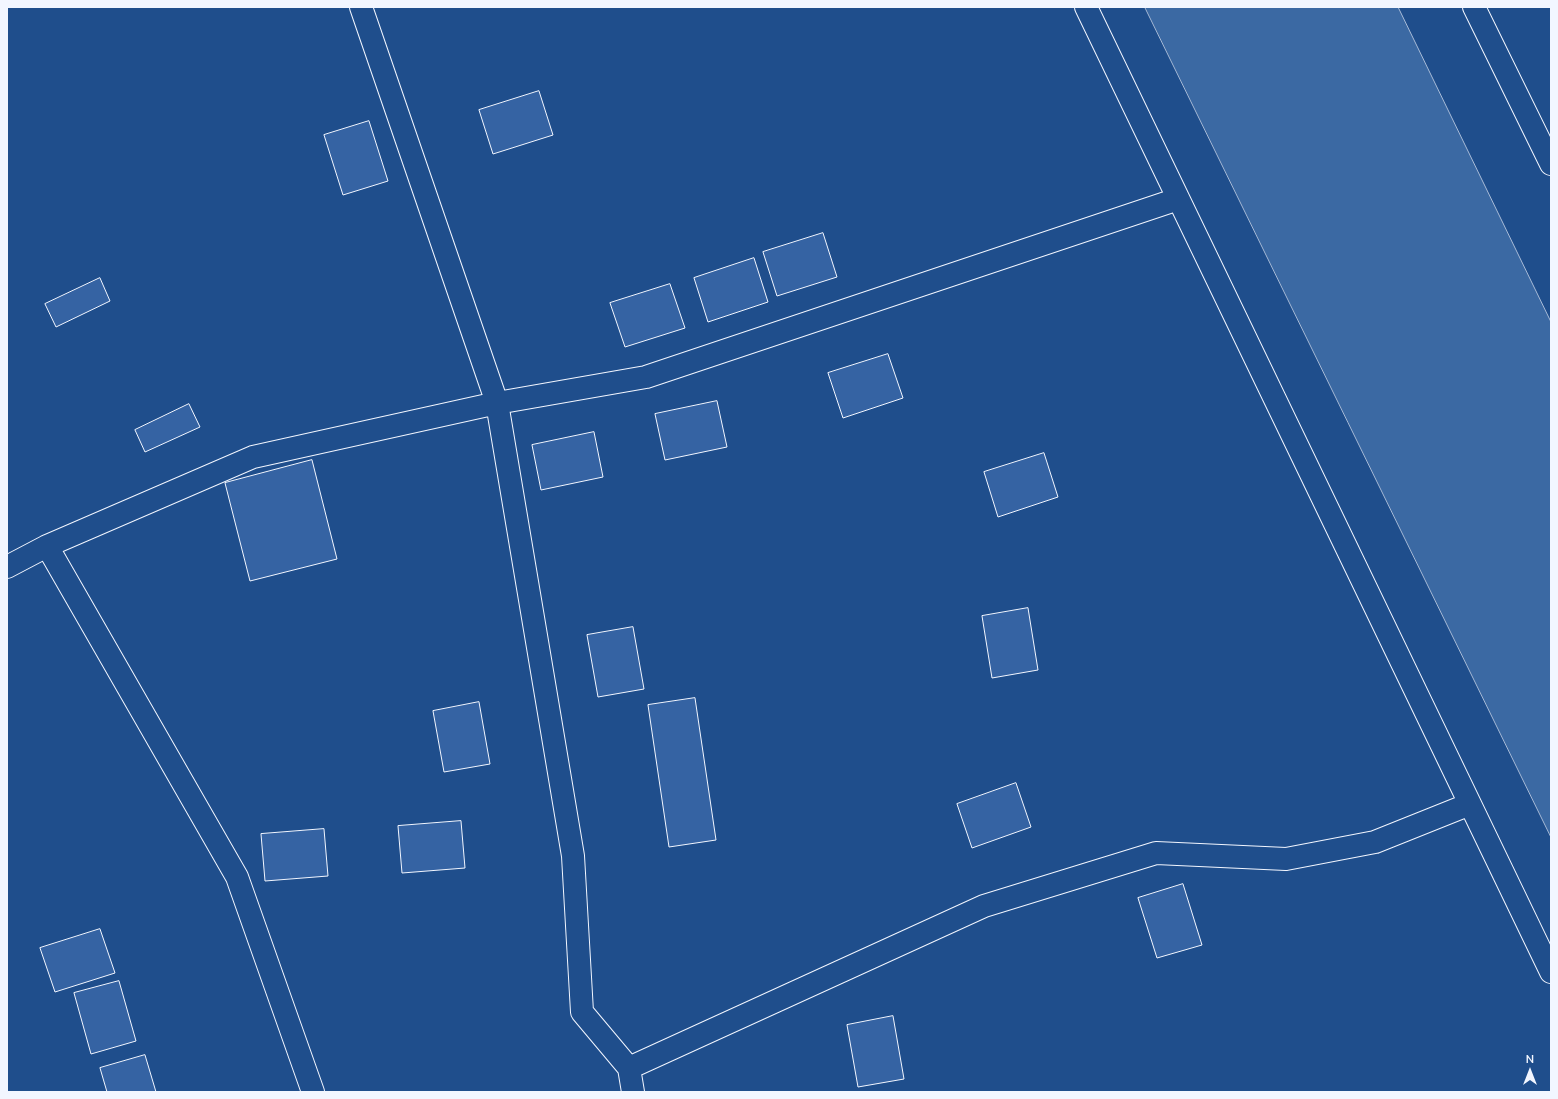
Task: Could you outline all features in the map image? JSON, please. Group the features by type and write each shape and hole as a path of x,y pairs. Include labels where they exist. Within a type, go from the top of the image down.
{"street":[{"path":"361,7 497,403 573,856 582,1012 629,1068 633,1092"},
{"path":"1086,7 1551,972"},
{"path":"1474,7 1551,164"},
{"path":"7,567 47,546 253,457 497,403 646,377 1178,199"},
{"path":"47,546 237,877 313,1092"},
{"path":"629,1068 984,906 1156,853 1286,859 1375,842 1470,804"}],"water":[{"path":"1145,7 1398,7 1551,322 1551,837"}],"building":[{"path":"539,91 553,135 493,154 479,110"},
{"path":"369,121 388,181 343,195 324,135"},
{"path":"823,233 837,277 777,296 763,252"},
{"path":"754,258 768,302 708,322 694,278"},
{"path":"100,278 110,301 56,327 45,304"},
{"path":"670,284 685,328 625,347 610,303"},
{"path":"888,354 903,398 843,418 828,373"},
{"path":"717,401 727,447 665,460 655,414"},
{"path":"189,404 200,427 145,452 135,430"},
{"path":"594,432 603,477 541,490 532,445"},
{"path":"1044,453 1058,497 998,517 984,472"},
{"path":"312,460 337,559 250,581 225,483"},
{"path":"1028,608 1038,670 992,678 982,616"},
{"path":"633,627 644,689 598,697 587,635"},
{"path":"695,698 716,840 669,847 648,705"},
{"path":"479,702 490,764 444,772 433,711"},
{"path":"1016,783 1031,827 972,848 957,804"},
{"path":"461,821 465,868 402,873 398,826"},
{"path":"324,829 328,876 265,881 261,834"},
{"path":"1183,884 1202,945 1157,958 1138,898"},
{"path":"100,929 115,973 55,992 40,948"},
{"path":"119,981 136,1041 91,1054 74,993"},
{"path":"893,1016 904,1079 858,1087 847,1025"},
{"path":"145,1055 156,1092 107,1092 100,1068"}]}
